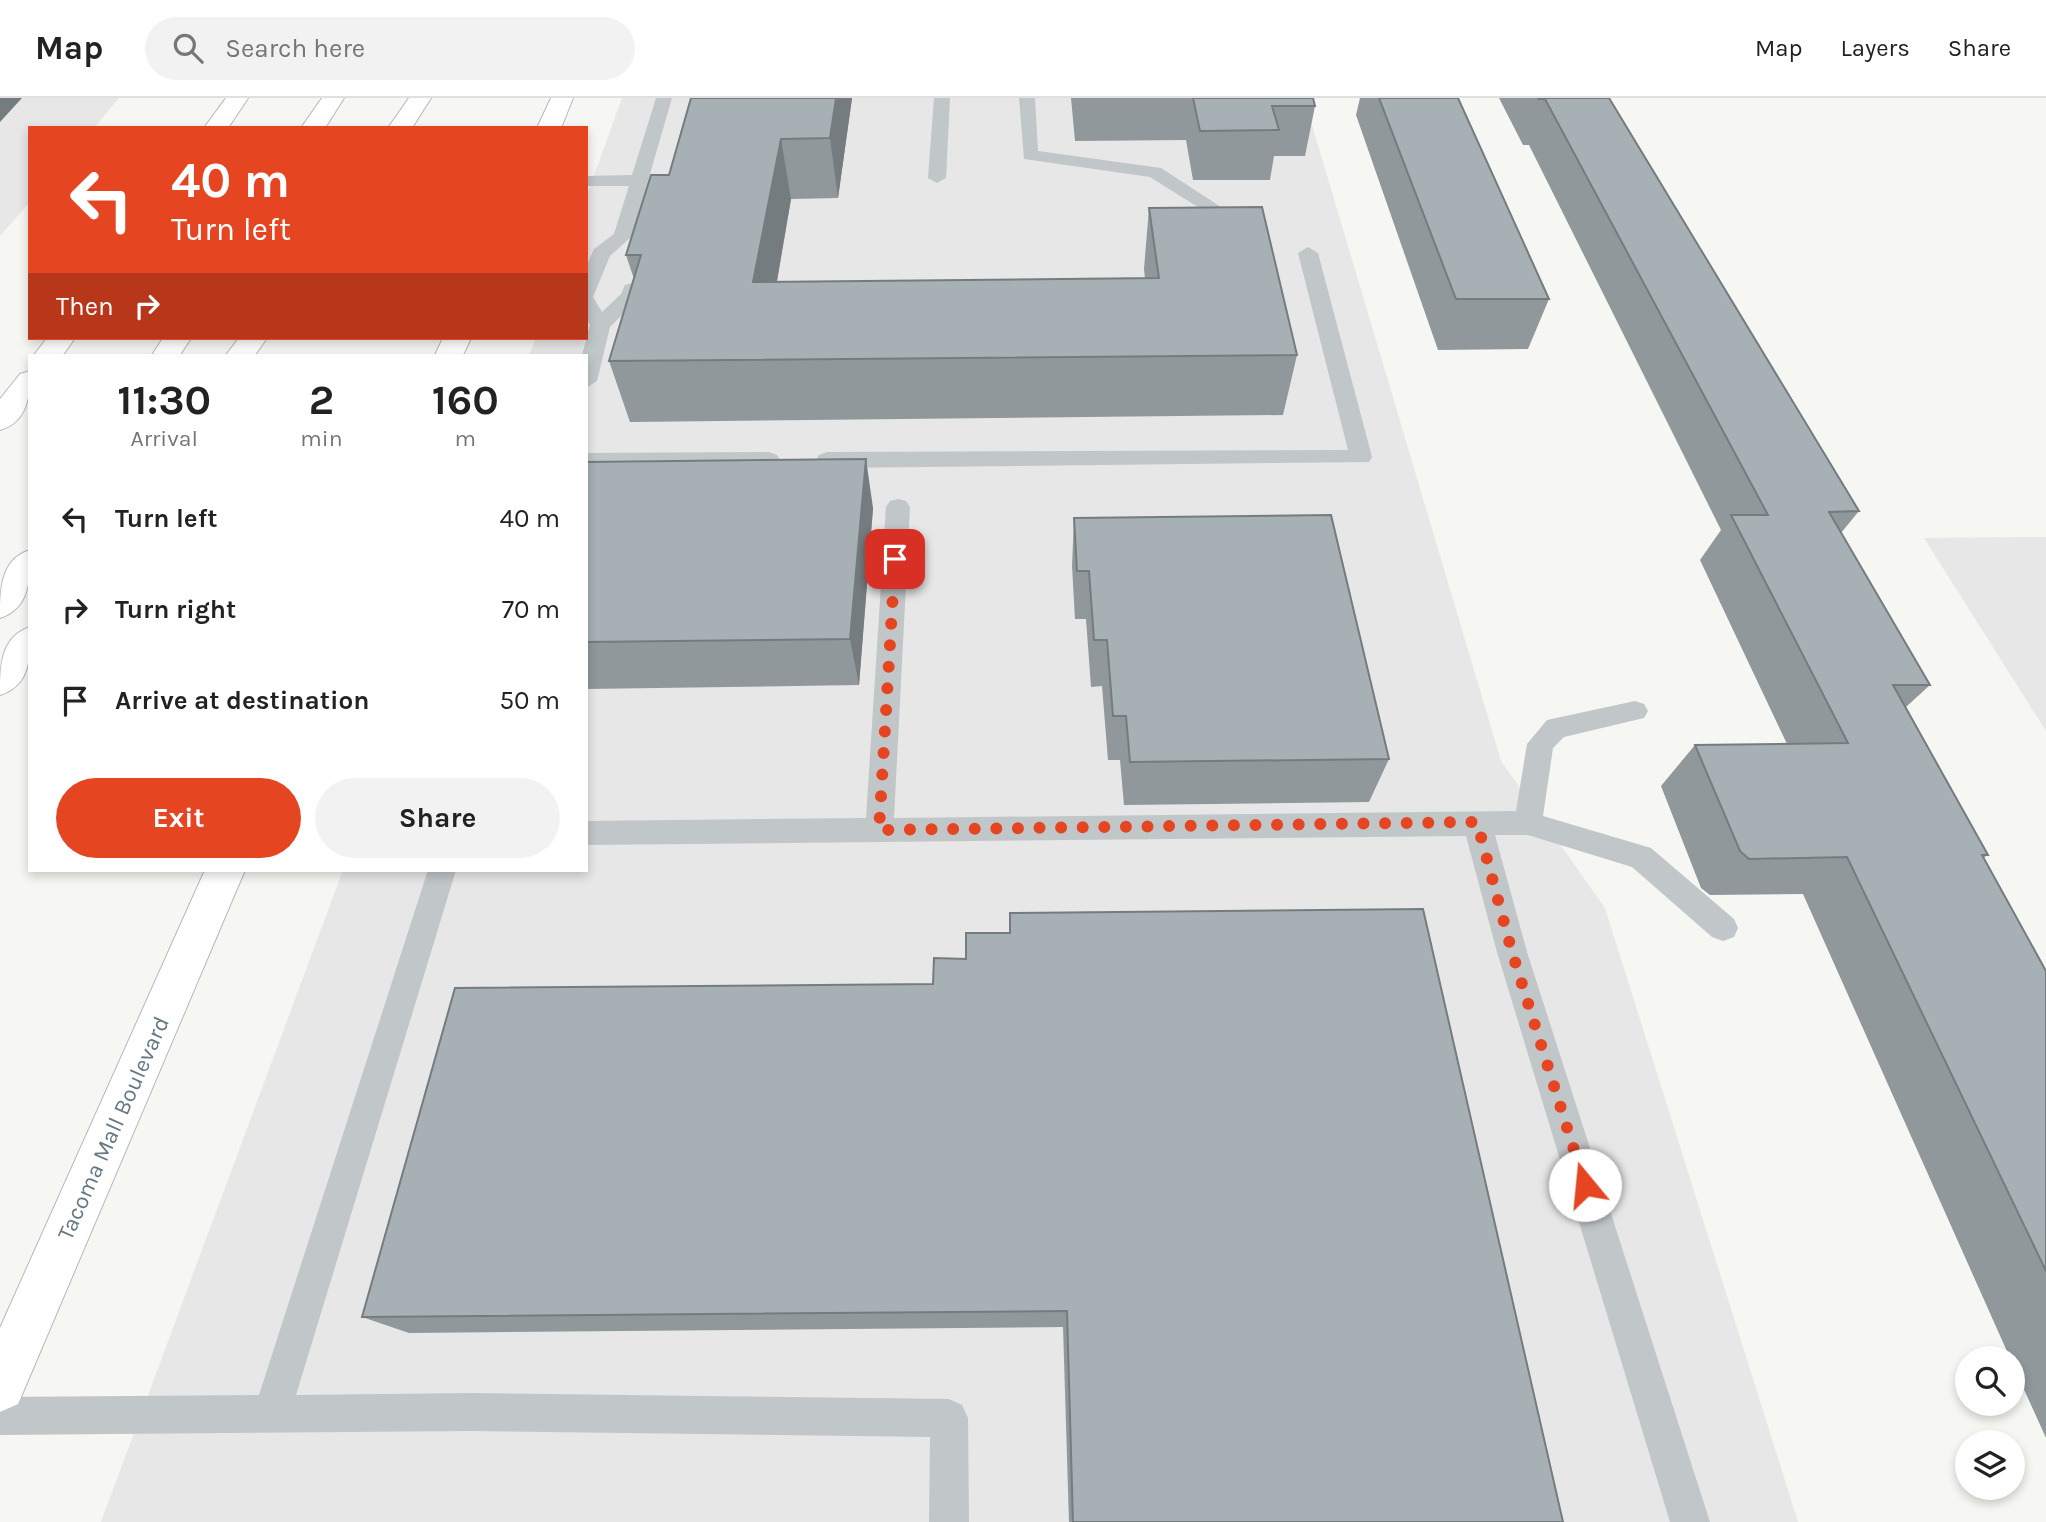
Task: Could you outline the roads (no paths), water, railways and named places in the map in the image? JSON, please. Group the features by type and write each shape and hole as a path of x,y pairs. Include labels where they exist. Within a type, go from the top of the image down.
{"main road":[{"path":"195,126 211,98"},
{"path":"217,126 237,98"},
{"path":"314,126 333,98"},
{"path":"401,126 419,98"},
{"path":"550,126 562,98"},
{"path":"49,354 59,340"},
{"path":"241,354 251,340"},
{"path":"0,420 28,383"},
{"path":"0,605 28,565"},
{"path":"0,681 28,643"},
{"name":"Tacoma Mall Boulevard","path":"0,1386 224,872"}],"lane":[{"path":"588,289 601,253 623,236 664,98"},
{"path":"937,178 942,98"},
{"path":"1027,98 1030,155 1155,173 1232,220"},
{"path":"588,181 639,180"},
{"path":"623,236 641,253"},
{"path":"588,461 1361,457 1308,253"},
{"path":"588,373 600,325 630,296 632,289"},
{"path":"588,304 600,325"},
{"path":"879,830 898,507"},
{"path":"1528,823 1540,744 1556,727 1635,712"},
{"path":"1477,822 1512,952 1690,1522"},
{"path":"588,833 1528,823 1641,857 1723,928"},
{"path":"272,1413 441,872"},
{"path":"0,1416 472,1412 949,1418 949,1522"}]}
